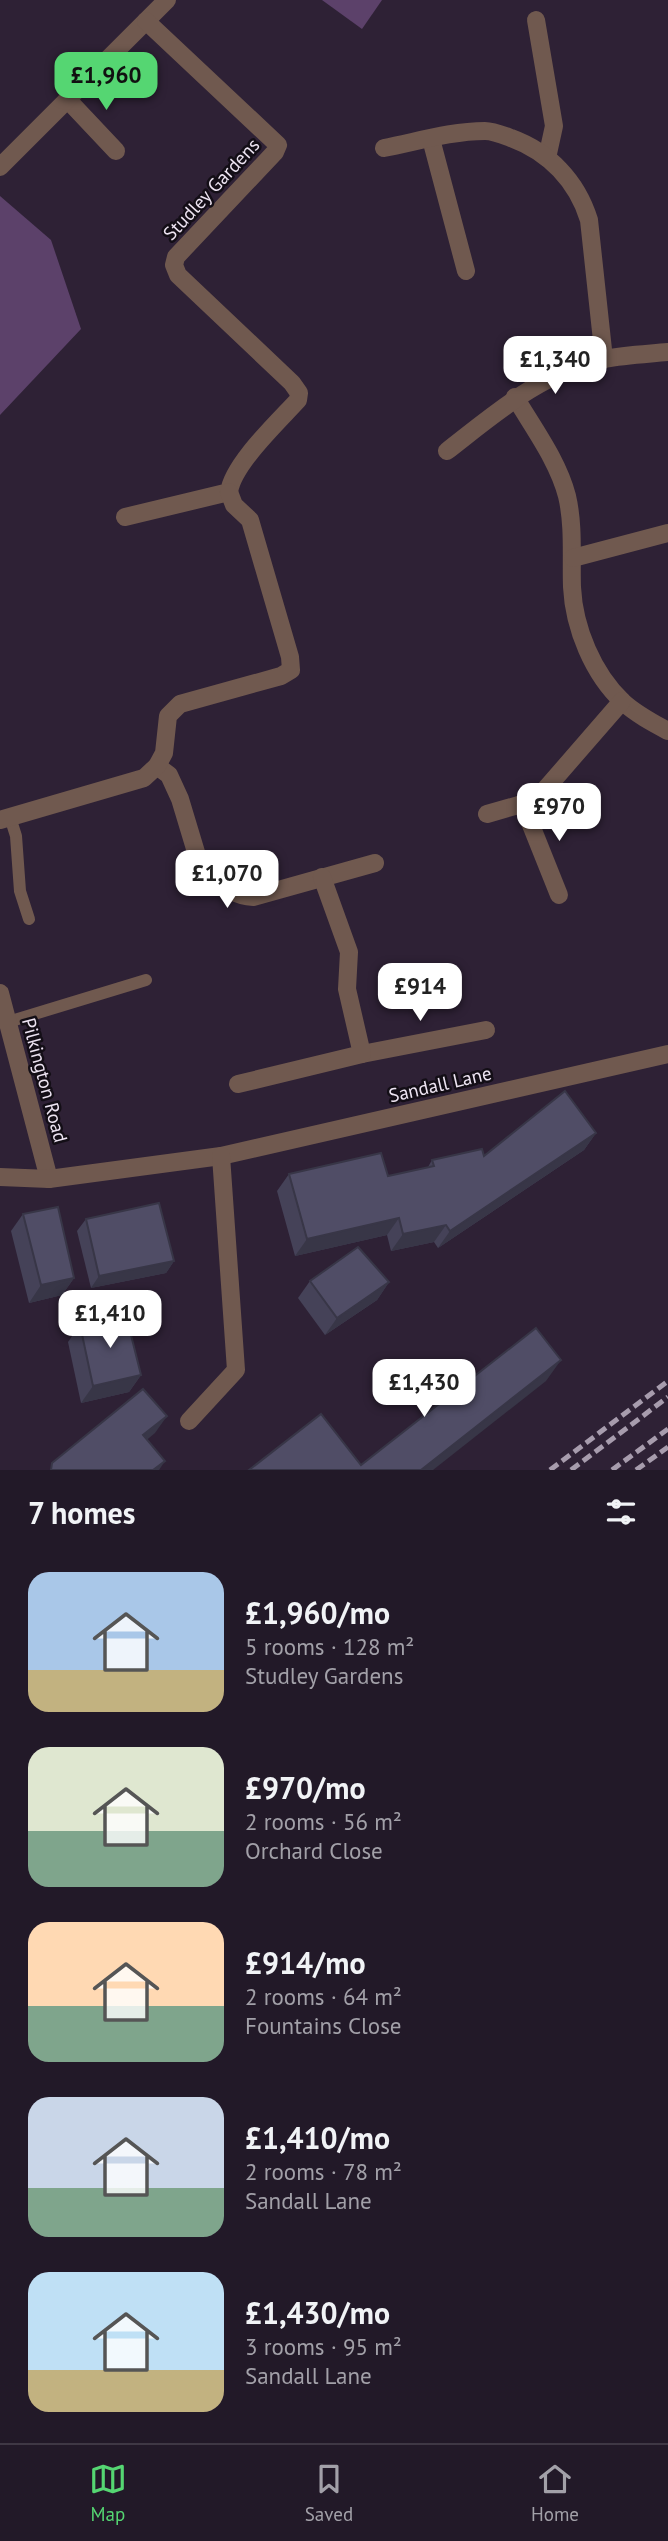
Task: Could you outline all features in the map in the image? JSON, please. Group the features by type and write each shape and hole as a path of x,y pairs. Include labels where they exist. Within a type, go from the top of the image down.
{"street":[{"path":"0,167 167,0"},
{"path":"536,20 554,126 547,158"},
{"name":"Studley Gardens","path":"146,21 278,145 275,152 176,257 174,265 178,275 292,383 299,393 298,400 240,465 231,479 229,492"},
{"path":"67,99 116,151"},
{"path":"384,148 489,131 523,142 547,158 571,182 583,201 589,220 604,359"},
{"path":"431,139 466,271"},
{"path":"447,451 515,397 545,380 604,359 668,352"},
{"path":"515,397 558,470 568,498 573,558 572,588 577,620 592,662 622,701 668,731"},
{"path":"5,819 144,778 158,766 164,753 168,716 180,704 281,676 291,670 290,657 250,520 234,505 229,492 125,517"},
{"path":"573,558 668,533"},
{"path":"487,814 523,806 536,800 622,701"},
{"path":"158,766 169,775 180,799 202,872 244,897 253,897 374,863"},
{"path":"523,806 559,895"},
{"path":"322,877 349,953 347,989 362,1054"},
{"name":"Pilkington Road","path":"0,993 49,1179"},
{"path":"238,1084 362,1054 486,1030"},
{"name":"Sandall Lane","path":"0,1177 49,1179 221,1156 668,1054"},
{"path":"189,1421 236,1370 221,1156"}],"lane":[{"path":"5,819 16,836 20,891 29,919"},
{"path":"8,1022 146,980"}],"shaded area":[{"path":"322,0 382,0 362,29"},
{"path":"0,196 51,240 81,329 0,415"}],"building":[{"path":"565,1091 596,1133 450,1231 446,1225 403,1234 399,1218 307,1239 289,1174 381,1153 388,1176 434,1166 432,1160 482,1149 484,1156"},
{"path":"159,1203 174,1261 99,1276 86,1219"},
{"path":"58,1207 74,1278 41,1285 23,1214"},
{"path":"358,1247 389,1282 337,1318 310,1281"},
{"path":"126,1315 141,1375 93,1386 80,1325"},
{"path":"536,1328 561,1360 421,1470 249,1470 321,1414 361,1465"},
{"path":"143,1389 167,1416 143,1435 165,1461 153,1470 51,1470 52,1463"}],"railway":[{"path":"550,1470 668,1381"},
{"path":"571,1470 668,1397"},
{"path":"612,1470 668,1429"},
{"path":"636,1470 668,1447"}]}
